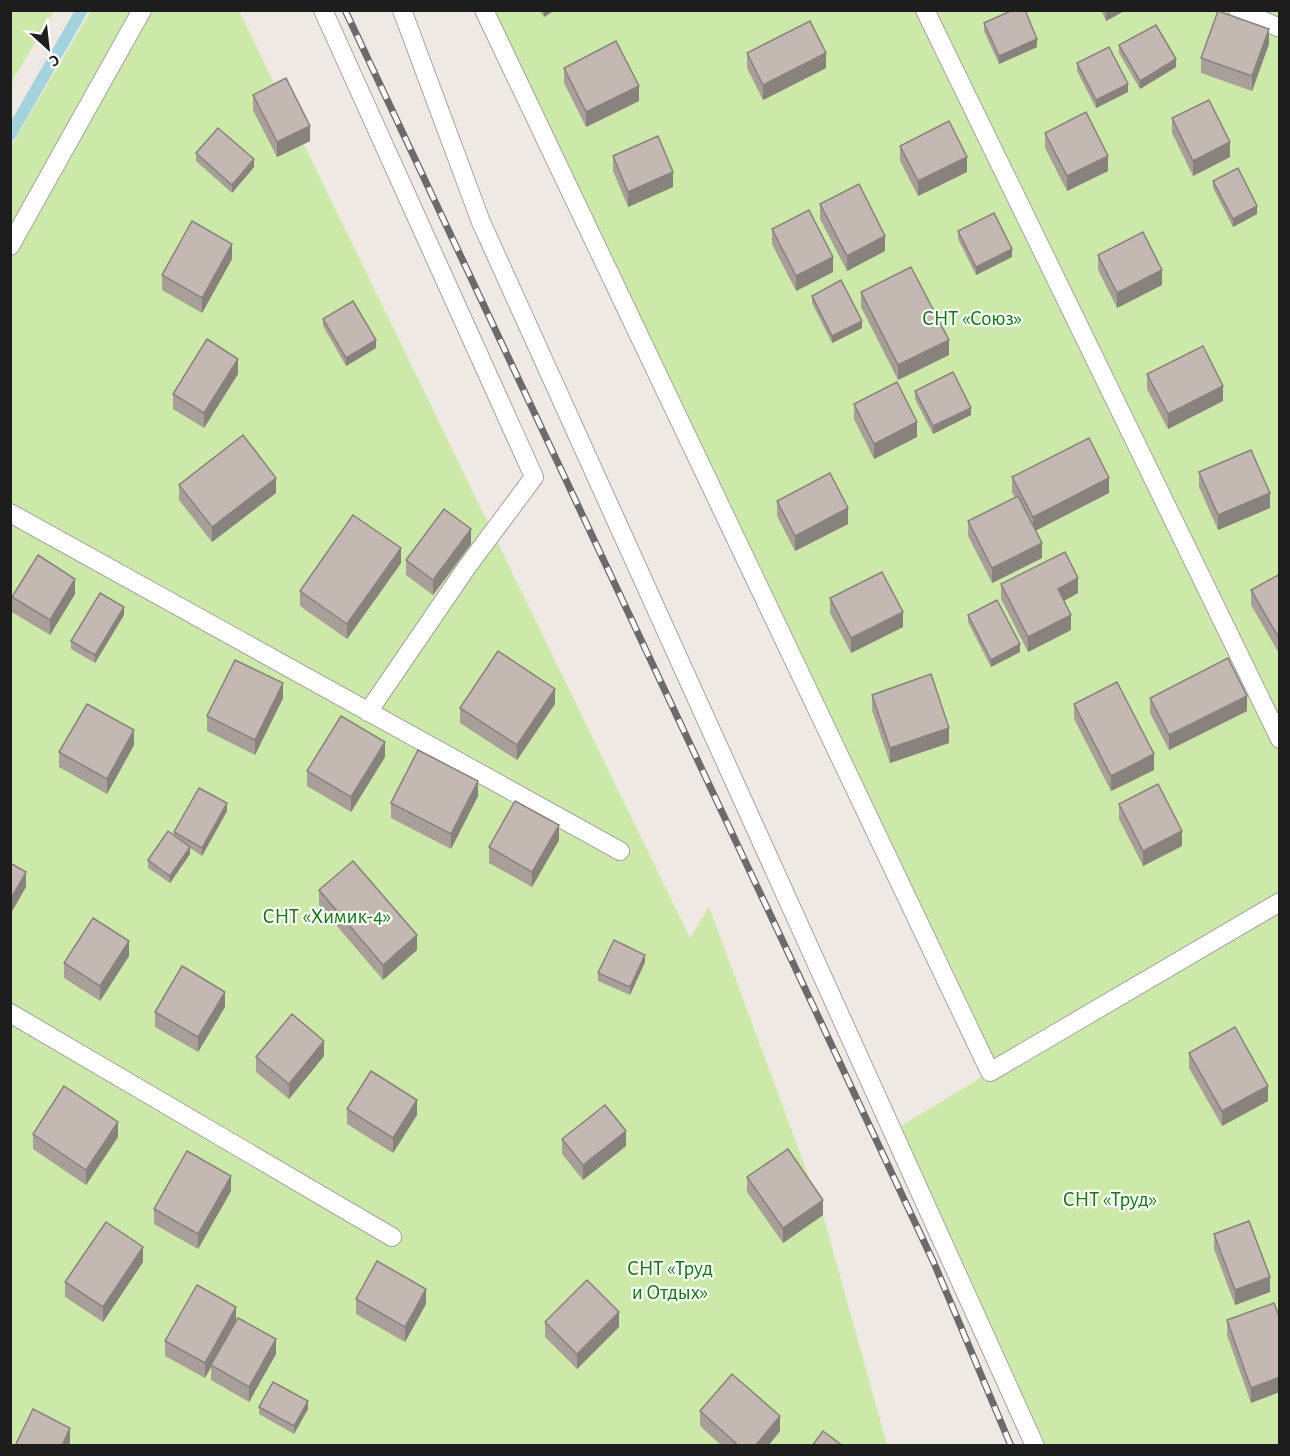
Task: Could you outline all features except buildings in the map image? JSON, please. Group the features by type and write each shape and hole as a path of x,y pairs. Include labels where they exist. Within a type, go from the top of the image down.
{"lane":[{"path":"10,246 142,10"},
{"path":"323,10 534,477 467,567 368,712"},
{"path":"402,10 481,222 1035,1446"},
{"path":"484,10 990,1072 1280,902"},
{"path":"925,10 1280,739"},
{"path":"1238,10 1280,28"},
{"path":"10,513 620,851"},
{"path":"10,1013 392,1237"}],"green space":[{"path":"10,11 54,11 11,83"},
{"name":"СНТ «Химик-4»","path":"91,11 239,11 690,938 709,907 823,1215 887,1445 11,1446 11,146"},
{"name":"СНТ «Союз»","path":"484,11 1279,11 1279,1445 1035,1445 893,1131 990,1072"}],"waterway":[{"path":"10,135 82,10"}],"railway":[{"path":"345,10 934,1263 1011,1446"}],"park label":[{"name":"СНТ «Труд»","path":"1110,1199"},
{"name":"СНТ «Труд и Отдых»","path":"670,1280"}]}
